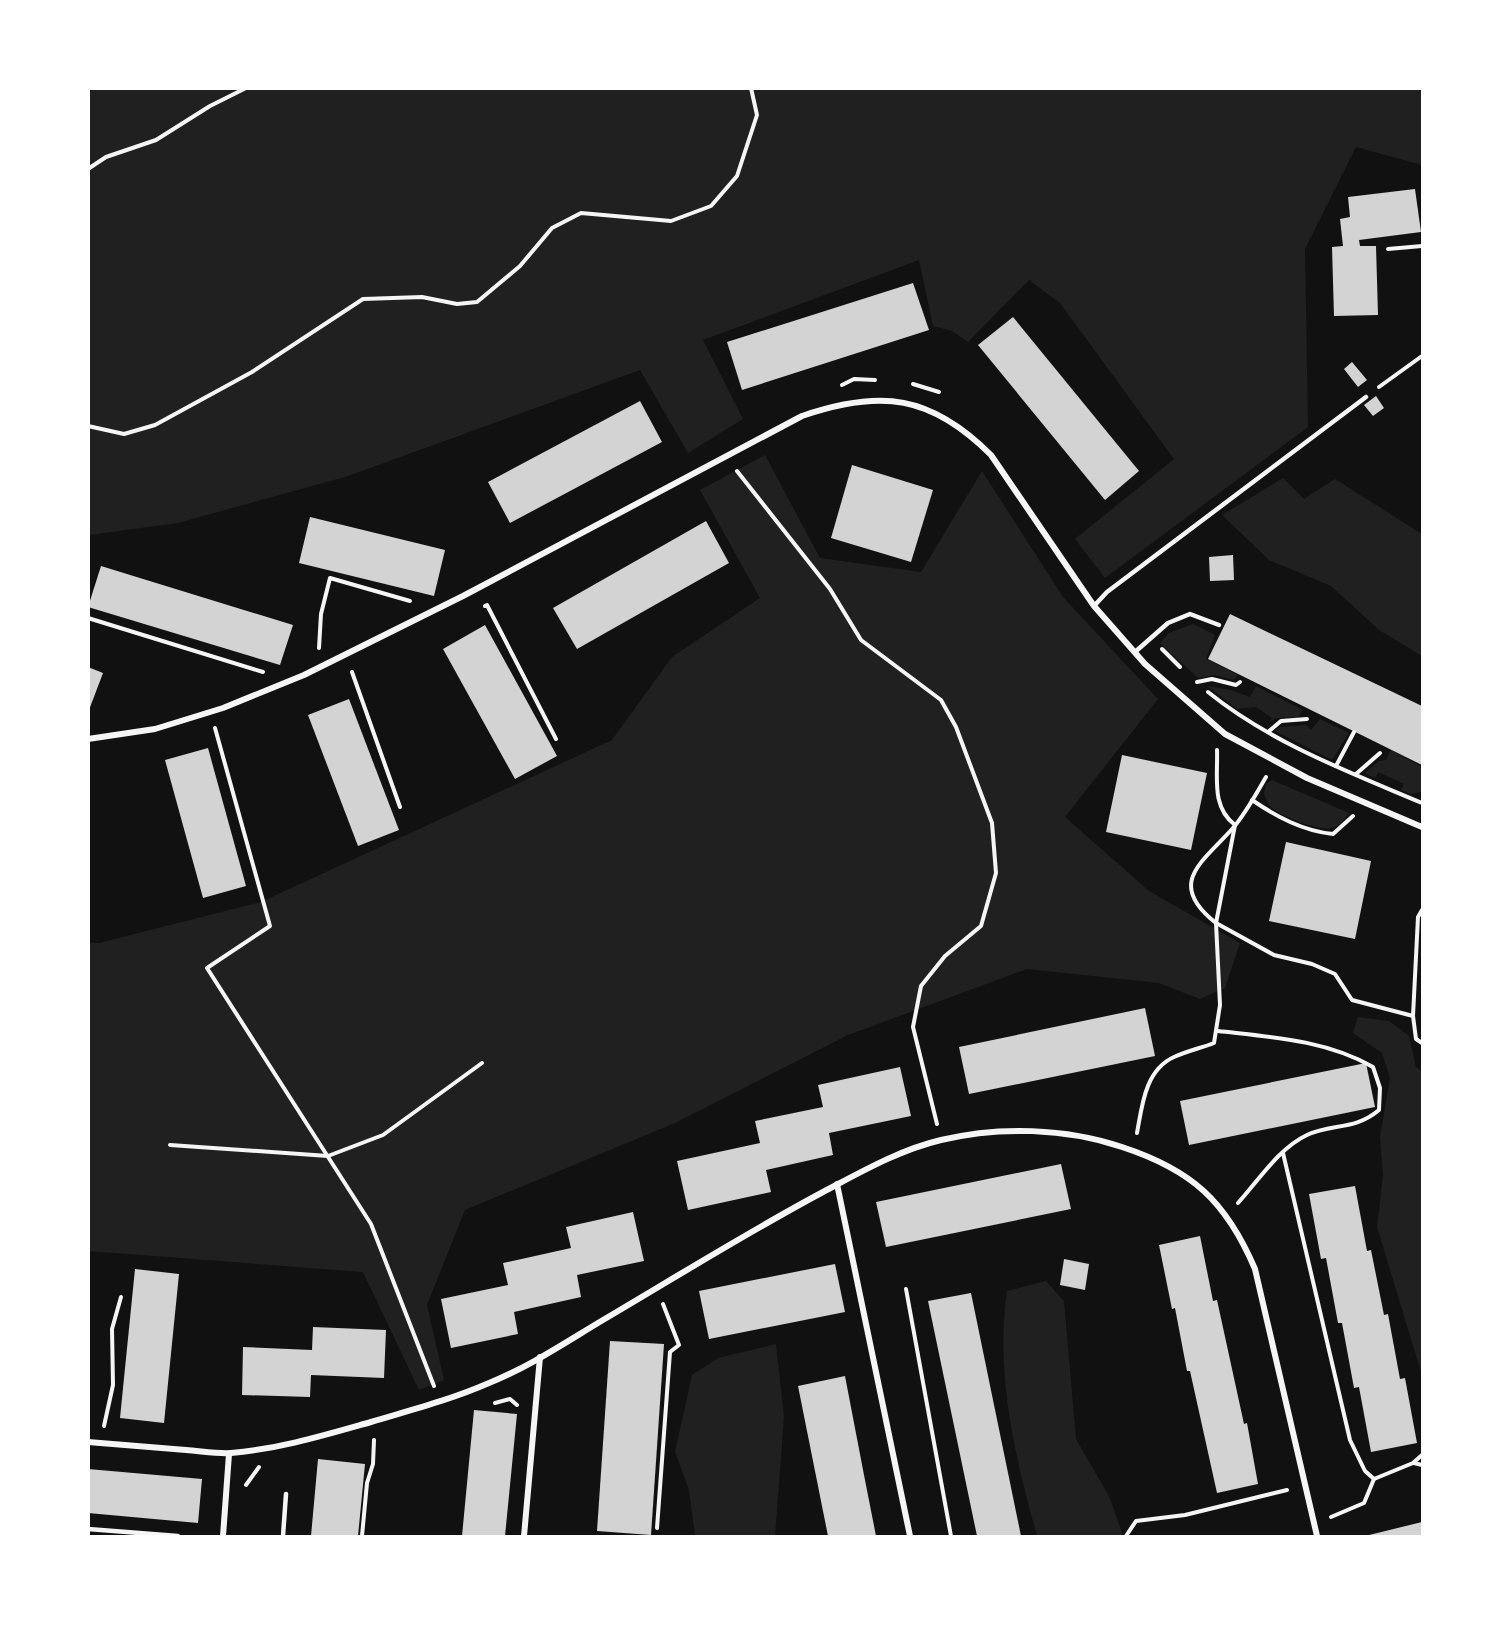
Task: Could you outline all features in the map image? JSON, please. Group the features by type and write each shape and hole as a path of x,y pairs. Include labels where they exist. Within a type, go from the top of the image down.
{"street":[{"path":"88,739 155,729 223,708 304,675 463,596 802,416 837,404 867,399 929,409 951,420 991,455 1094,606 1135,652 1225,734 1307,778 1422,827"},
{"path":"88,1442 229,1454 302,1442 441,1402 492,1382 540,1357 787,1211 889,1157 941,1140 987,1132 1030,1131 1072,1135 1133,1150 1158,1159 1186,1175 1208,1193 1227,1215 1241,1237 1255,1269 1317,1536"},
{"path":"837,1185 910,1536"},
{"path":"524,1536 537,1411 540,1357"},
{"path":"223,1536 229,1454"}],"lane":[{"path":"1094,606 1107,592 1366,397"},
{"path":"1135,652 1168,623 1191,614 1219,625"},
{"path":"283,1536 286,1494"},
{"path":"88,1528 178,1536"}],"path":[{"path":"88,169 106,157 156,140 210,106 246,88"},
{"path":"88,426 124,434 155,425 252,372 363,299 422,297 457,304 477,302 520,266 552,228 581,213 671,221 711,206 737,176 757,115 751,88"},
{"path":"1388,249 1422,246"},
{"path":"1366,397 1422,356"},
{"path":"833,388 854,380 885,381"},
{"path":"905,382 940,393"},
{"path":"725,457 830,589 861,640 941,700 956,727 992,823 996,873 981,926 945,956 921,986 913,1027 941,1140"},
{"path":"328,647 318,652 321,614 330,578 412,601"},
{"path":"477,611 487,605 556,739"},
{"path":"88,618 266,673 258,676"},
{"path":"1151,638 1182,668"},
{"path":"342,676 363,666"},
{"path":"353,672 400,807"},
{"path":"1189,676 1224,704 1268,732 1336,766 1421,801"},
{"path":"1197,682 1201,679 1212,679 1236,685 1240,682"},
{"path":"1268,732 1281,721 1307,719"},
{"path":"207,731 226,724"},
{"path":"216,728 254,875 270,926 207,968 371,1224 441,1402"},
{"path":"1336,766 1354,732"},
{"path":"1217,741 1218,806 1225,818 1235,825"},
{"path":"1355,774 1380,753"},
{"path":"1276,761 1235,825 1199,862 1191,884 1192,898 1201,912 1216,923 1274,955 1312,964 1335,974 1352,999 1413,1016"},
{"path":"1252,800 1274,815 1314,832 1333,834 1356,813"},
{"path":"1133,1150 1145,1092 1154,1073 1173,1057 1214,1043 1218,1031 1220,1005 1216,923 1235,825"},
{"path":"1422,910 1418,917 1413,1016 1416,1039 1422,1044"},
{"path":"88,915 88,928"},
{"path":"1218,1031 1295,1040 1355,1056 1373,1066 1380,1088 1379,1110 1366,1121 1307,1135 1283,1153 1227,1215"},
{"path":"170,1145 328,1156 383,1135 482,1063"},
{"path":"1283,1153 1350,1440 1365,1471 1374,1479"},
{"path":"906,1289 951,1536"},
{"path":"97,1425 105,1426 113,1384 112,1329 121,1297"},
{"path":"655,1310 663,1304 679,1345 670,1352 657,1528"},
{"path":"489,1405 510,1399 521,1408 537,1411"},
{"path":"363,1445 385,1438"},
{"path":"363,1536 374,1442"},
{"path":"1314,1525 1364,1503 1374,1479 1413,1463 1422,1455"},
{"path":"1413,1463 1422,1465"},
{"path":"244,1488 259,1467 269,1465"},
{"path":"1126,1536 1136,1521 1185,1515 1306,1485"}],"shaded area":[{"path":"88,89 1422,89 1422,165 1356,147 1305,249 1308,427 1105,578 1075,539 1174,459 1060,303 1029,280 968,342 952,331 933,326 919,260 703,340 743,419 688,453 640,370 345,477 178,523 89,535"},
{"path":"765,455 820,558 921,572 982,471 1063,597 1158,699 1065,817 1149,891 1240,943 1225,988 1200,999 1159,983 1027,969 848,1035 675,1123 465,1210 427,1305 444,1380 419,1390 363,1272 89,1251 88,943 99,943 261,902 612,740 672,657 760,598 700,490"},
{"path":"1283,478 1304,499 1335,479 1422,534 1422,656 1379,630 1331,586 1269,560 1222,515"},
{"path":"1193,624 1215,635 1206,659 1238,675 1234,680 1215,675 1198,678 1160,643 1169,633"},
{"path":"1207,686 1231,690 1250,697 1256,686 1303,710 1298,717 1277,718 1269,722 1272,718 1256,707 1237,709"},
{"path":"1320,719 1349,733 1332,760 1275,731 1280,727 1306,725 1311,730"},
{"path":"1391,750 1422,767 1422,792 1411,794 1401,790 1404,784 1378,772 1375,778 1365,773 1379,761 1386,760"},
{"path":"1272,780 1349,813 1337,826 1327,829 1290,818 1275,810 1267,801 1264,794 1266,784"},
{"path":"1358,1017 1389,1021 1409,1036 1416,1067 1422,1071 1422,1375 1377,1227 1383,1175 1380,1137 1390,1078 1382,1053 1353,1033"},
{"path":"1046,1281 1064,1301 1076,1439 1110,1498 1123,1536 1037,1536 1021,1476 1009,1415 1005,1384 1004,1322 1007,1291"},
{"path":"776,1344 784,1417 775,1536 695,1536 689,1490 675,1452 692,1375 718,1358"}],"building":[{"path":"1415,189 1421,232 1359,240 1360,246 1376,246 1378,315 1334,316 1332,247 1343,246 1340,219 1350,217 1348,197"},
{"path":"913,283 929,330 742,390 727,342"},
{"path":"1013,317 1139,471 1105,500 978,345"},
{"path":"1352,362 1367,380 1358,387 1344,369"},
{"path":"1376,396 1384,408 1373,416 1364,405"},
{"path":"640,401 662,442 510,523 488,482"},
{"path":"852,465 933,490 911,562 831,538"},
{"path":"310,517 445,550 434,596 299,563"},
{"path":"706,521 729,563 577,649 553,608"},
{"path":"1233,555 1234,580 1210,581 1209,557"},
{"path":"101,566 293,625 280,665 88,607"},
{"path":"1230,614 1422,706 1422,765 1208,659"},
{"path":"485,625 557,756 515,779 443,649"},
{"path":"88,667 103,673 89,710 88,710"},
{"path":"349,699 399,830 358,846 308,715"},
{"path":"208,748 246,886 203,898 165,760"},
{"path":"1122,755 1207,773 1191,850 1106,832"},
{"path":"1286,842 1371,861 1355,939 1269,921"},
{"path":"1145,1008 1155,1056 969,1094 959,1047"},
{"path":"1366,1063 1375,1107 1189,1145 1180,1101"},
{"path":"900,1067 911,1116 829,1133 833,1155 766,1170 771,1192 688,1210 677,1161 760,1143 755,1121 823,1107 818,1085"},
{"path":"1061,1164 1071,1209 886,1247 876,1202"},
{"path":"1355,1186 1367,1251 1371,1250 1384,1315 1388,1314 1400,1379 1405,1378 1417,1443 1371,1452 1359,1387 1354,1388 1342,1323 1338,1323 1326,1258 1321,1259 1309,1194"},
{"path":"633,1212 644,1261 577,1275 581,1297 514,1312 518,1334 451,1348 441,1299 508,1285 503,1263 571,1248 566,1227"},
{"path":"1200,1236 1213,1301 1217,1300 1244,1424 1247,1423 1258,1484 1217,1493 1190,1371 1187,1371 1175,1308 1172,1309 1159,1245"},
{"path":"1064,1259 1089,1264 1085,1290 1060,1285"},
{"path":"835,1264 845,1312 709,1339 699,1291"},
{"path":"135,1269 179,1274 164,1423 120,1418"},
{"path":"971,1293 1021,1536 977,1536 928,1301"},
{"path":"313,1327 386,1330 384,1378 311,1375 310,1397 242,1395 243,1347 312,1350"},
{"path":"610,1341 664,1344 651,1535 597,1531"},
{"path":"845,1376 876,1536 828,1536 798,1386"},
{"path":"474,1410 517,1414 505,1536 462,1536"},
{"path":"318,1459 365,1464 358,1536 311,1536"},
{"path":"88,1469 202,1479 198,1523 88,1513"},
{"path":"1422,1522 1422,1536 1365,1536"}]}
